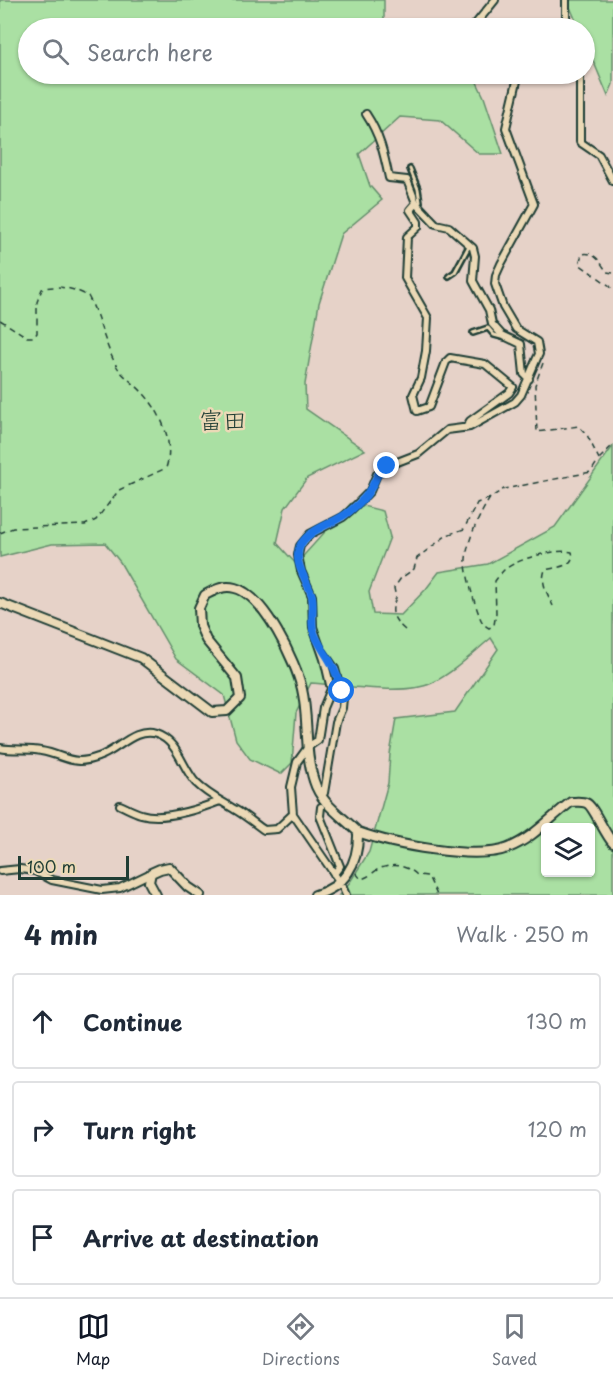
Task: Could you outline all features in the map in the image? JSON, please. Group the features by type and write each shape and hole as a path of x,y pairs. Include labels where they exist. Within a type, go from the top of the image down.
{"street":[{"path":"480,18 495,0"},
{"path":"566,0 566,18"},
{"path":"321,807 320,816 340,866 336,876 293,814 291,787 297,762 308,747 318,740 323,708 331,689 313,627 312,596 301,571 298,555 300,546 310,534 343,517 351,510 370,491 377,474 387,466 418,454 447,430 466,428 515,402 529,379 539,354 537,342 516,329 508,319 495,284 501,264 534,204 506,128 516,84"},
{"path":"580,84 580,142 599,155 613,181"},
{"path":"366,114 382,143 389,178 407,180 416,203 436,224 449,227 473,248 475,256 472,281 489,310 492,324 502,335 520,344 524,374 529,379"},
{"path":"416,203 410,210 418,222 418,227 407,237 405,278 428,318 421,378 413,395 417,411 429,406 446,362 450,358 485,364 513,387 509,393 470,421 466,428"},
{"path":"0,603 141,658 212,712 227,711 240,698 237,678 206,640 200,626 199,608 205,595 223,587 237,588 254,600 269,618 288,652 302,689 314,780 330,808 345,818 358,832 389,842 454,852 490,852 507,849 522,841 571,802 579,802 588,803 613,843"},
{"path":"321,649 335,669 343,698 342,708 336,722 324,793"},
{"path":"0,748 39,750 73,762 87,761 102,756 136,735 151,733 159,735 170,744 198,784 264,830 277,829 293,814"},
{"path":"120,805 142,815 154,816 195,810 220,801"},
{"path":"315,895 341,882 352,867 358,848 358,832"},
{"path":"0,871 20,869 35,871 52,880 102,890 120,888 160,868 169,867 188,887 200,895"},
{"path":"151,873 149,882 156,895"}],"lane":[{"path":"410,169 418,189 420,202 416,203"},
{"path":"449,276 455,272 469,244"},
{"path":"473,333 488,328 495,335 508,338"}],"path":[{"path":"613,273 607,272 594,255 589,252 582,254 579,264 610,286 613,291"},
{"path":"0,320 27,337 34,337 37,333 37,302 42,289 49,286 88,296 117,367 158,412 167,437 168,456 165,468 119,490 96,520 85,525 13,528 0,533"},
{"path":"539,354 543,364 535,385 537,432 579,426 587,435 599,459"},
{"path":"405,630 394,620 392,607 396,598 394,588 401,578 414,569 417,558 447,535 464,529 477,503 504,489 591,472 599,459 613,445"},
{"path":"490,498 473,534 466,561 475,605 483,623 489,628 494,626 495,581 505,569 522,560 569,550 573,556 571,561 560,567 545,570 543,574 544,588 554,606"},
{"path":"352,867 361,879 371,876 379,868 391,866 409,868 417,875 428,876 437,895"}],"green space":[{"path":"0,0 384,0 384,18 18,18 18,84 478,84 503,154 479,154 440,120 400,117 359,154 370,186 382,200 341,234 319,303 305,384 306,409 365,450 307,478 285,508 277,543 296,564 351,503 383,511 390,537 369,592 373,614 401,615 439,572 488,564 555,527 613,446 613,895 339,895 369,852 388,783 396,719 455,712 498,649 491,638 448,674 420,687 390,689 311,683 296,713 292,763 281,774 250,759 236,740 224,695 176,659 120,562 105,543 52,544 0,557"},
{"path":"567,0 613,0 613,84 608,96 595,65 595,18 575,18"}],"district":[{"name":"富田","path":"223,421"}],"route":[{"path":"342,691 335,669 321,649 313,627 312,596 304,580 298,555 300,546 310,534 343,517 351,510 370,491 377,474 387,466"}]}
